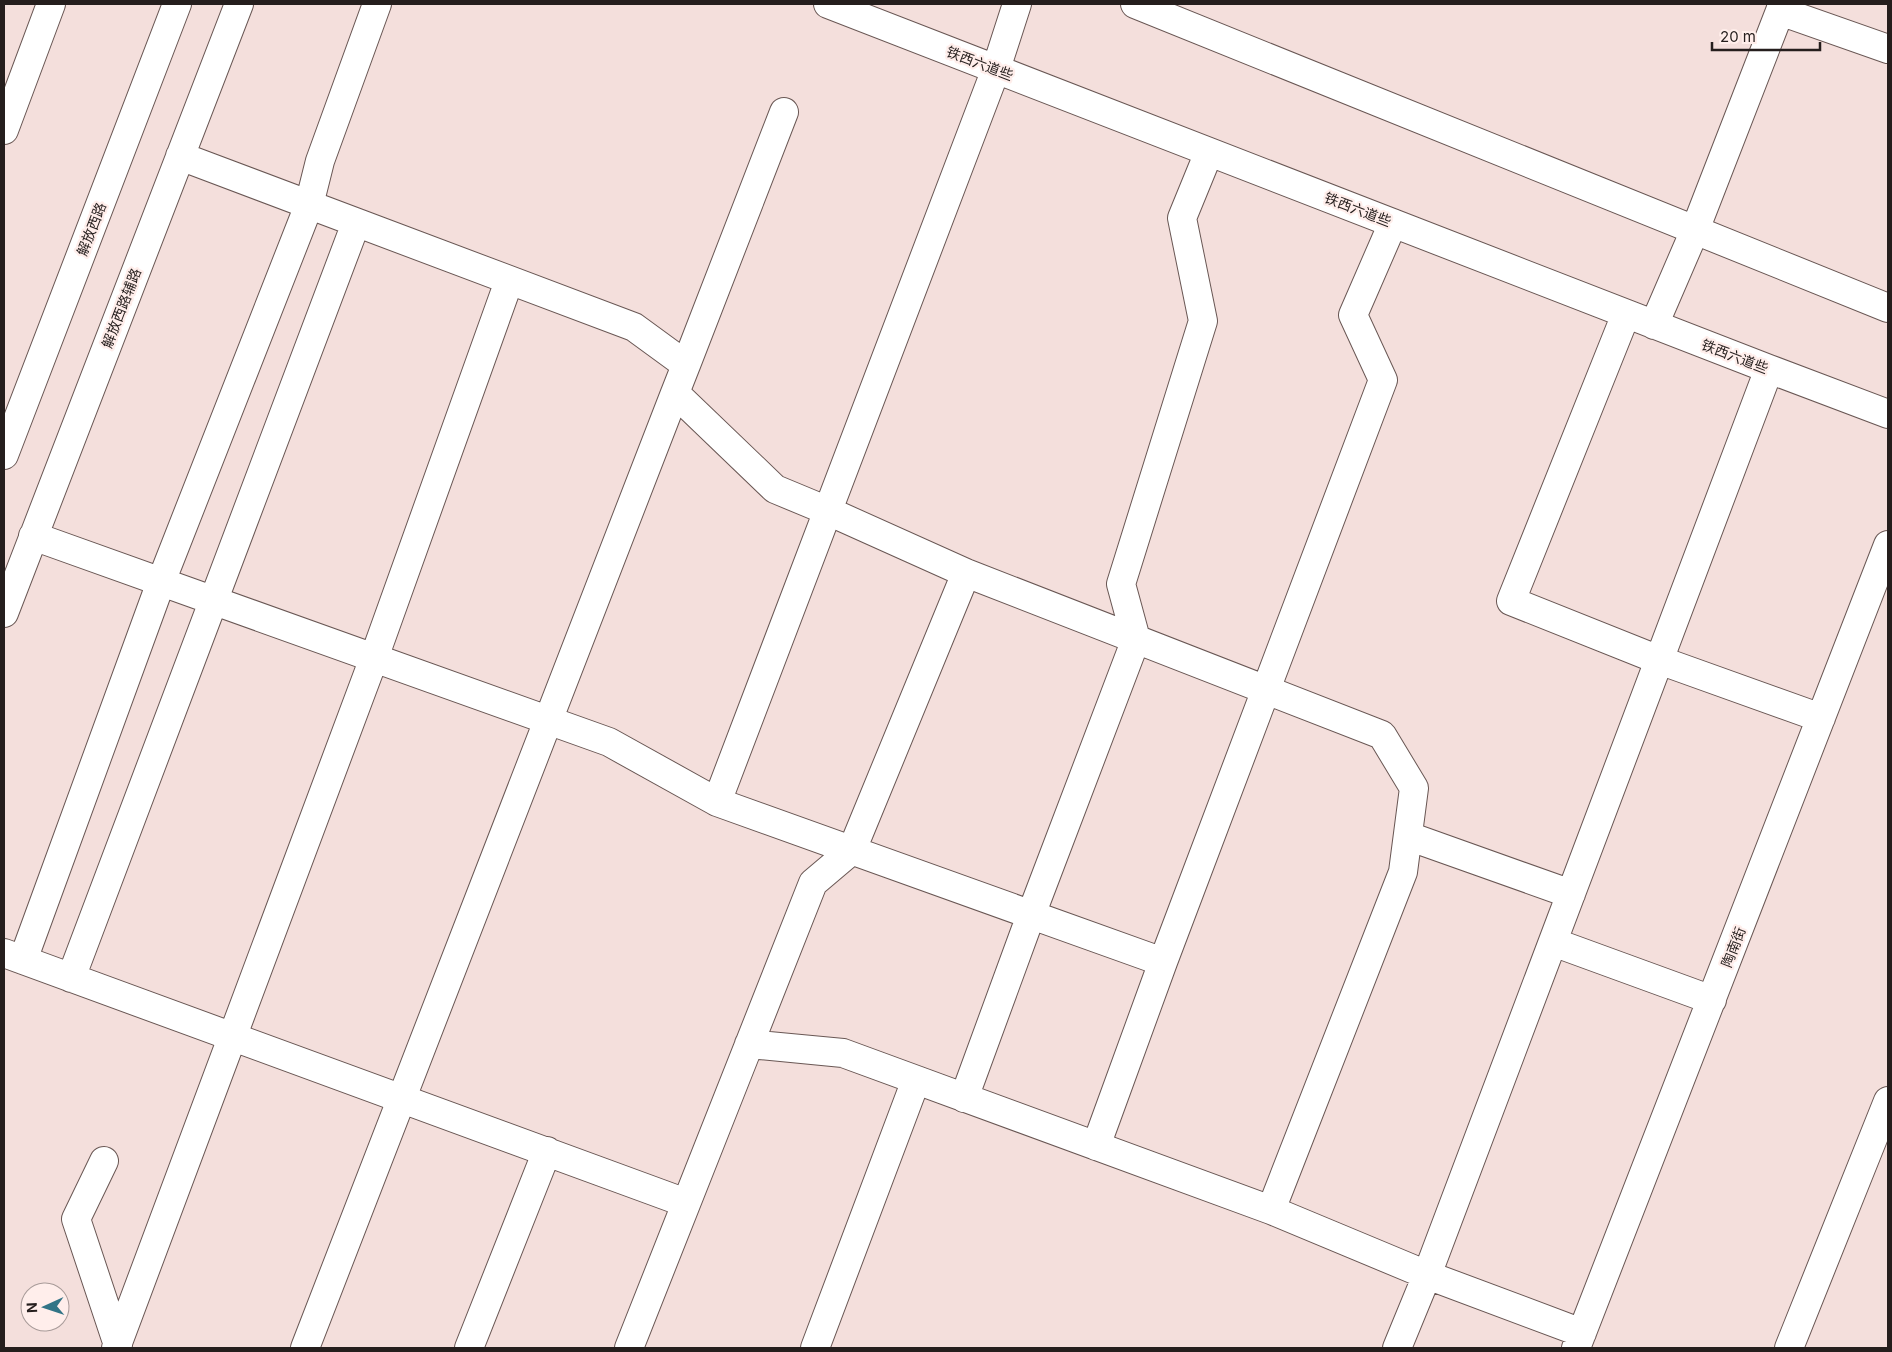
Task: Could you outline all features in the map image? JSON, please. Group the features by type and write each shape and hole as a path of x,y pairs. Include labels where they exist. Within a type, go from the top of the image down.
{"main road":[{"path":"4,130 51,4"},
{"name":"解放西路","path":"4,455 177,4"},
{"name":"解放西路辅路","path":"4,613 239,4"},
{"path":"377,4 320,161 309,205 13,957 686,1203"},
{"name":"铁西六道些","path":"828,4 1888,414"},
{"path":"718,802 996,69 1017,4"},
{"path":"1134,4 1888,308"},
{"path":"1654,325 1695,230 1781,7 1888,49"},
{"path":"305,1348 784,112"},
{"path":"964,1098 1136,639 1121,584 1203,321 1182,218 1210,152"},
{"path":"180,156 634,327 686,365"},
{"path":"71,978 212,600 356,223"},
{"path":"1096,1146 1163,962 1383,380 1353,315 1393,223"},
{"path":"117,1346 374,658 509,281"},
{"path":"1626,314 1511,601 1659,660 1821,718"},
{"path":"1397,1348 1427,1275 1769,369"},
{"path":"675,393 775,489 966,573 1382,734 1414,788 1403,872 1271,1210"},
{"path":"33,536 609,742 718,802 1163,962"},
{"name":"陶南街","path":"1579,1341 1888,545"},
{"path":"629,1348 813,884 852,850 966,573"},
{"path":"1408,836 1571,894"},
{"path":"1553,942 1712,1000"},
{"path":"749,1044 843,1054 916,1080 1271,1210 1579,1341"},
{"path":"815,1348 916,1080"},
{"path":"1789,1348 1888,1101"},
{"path":"469,1348 547,1151"},
{"path":"104,1160 76,1219 117,1346"}]}
